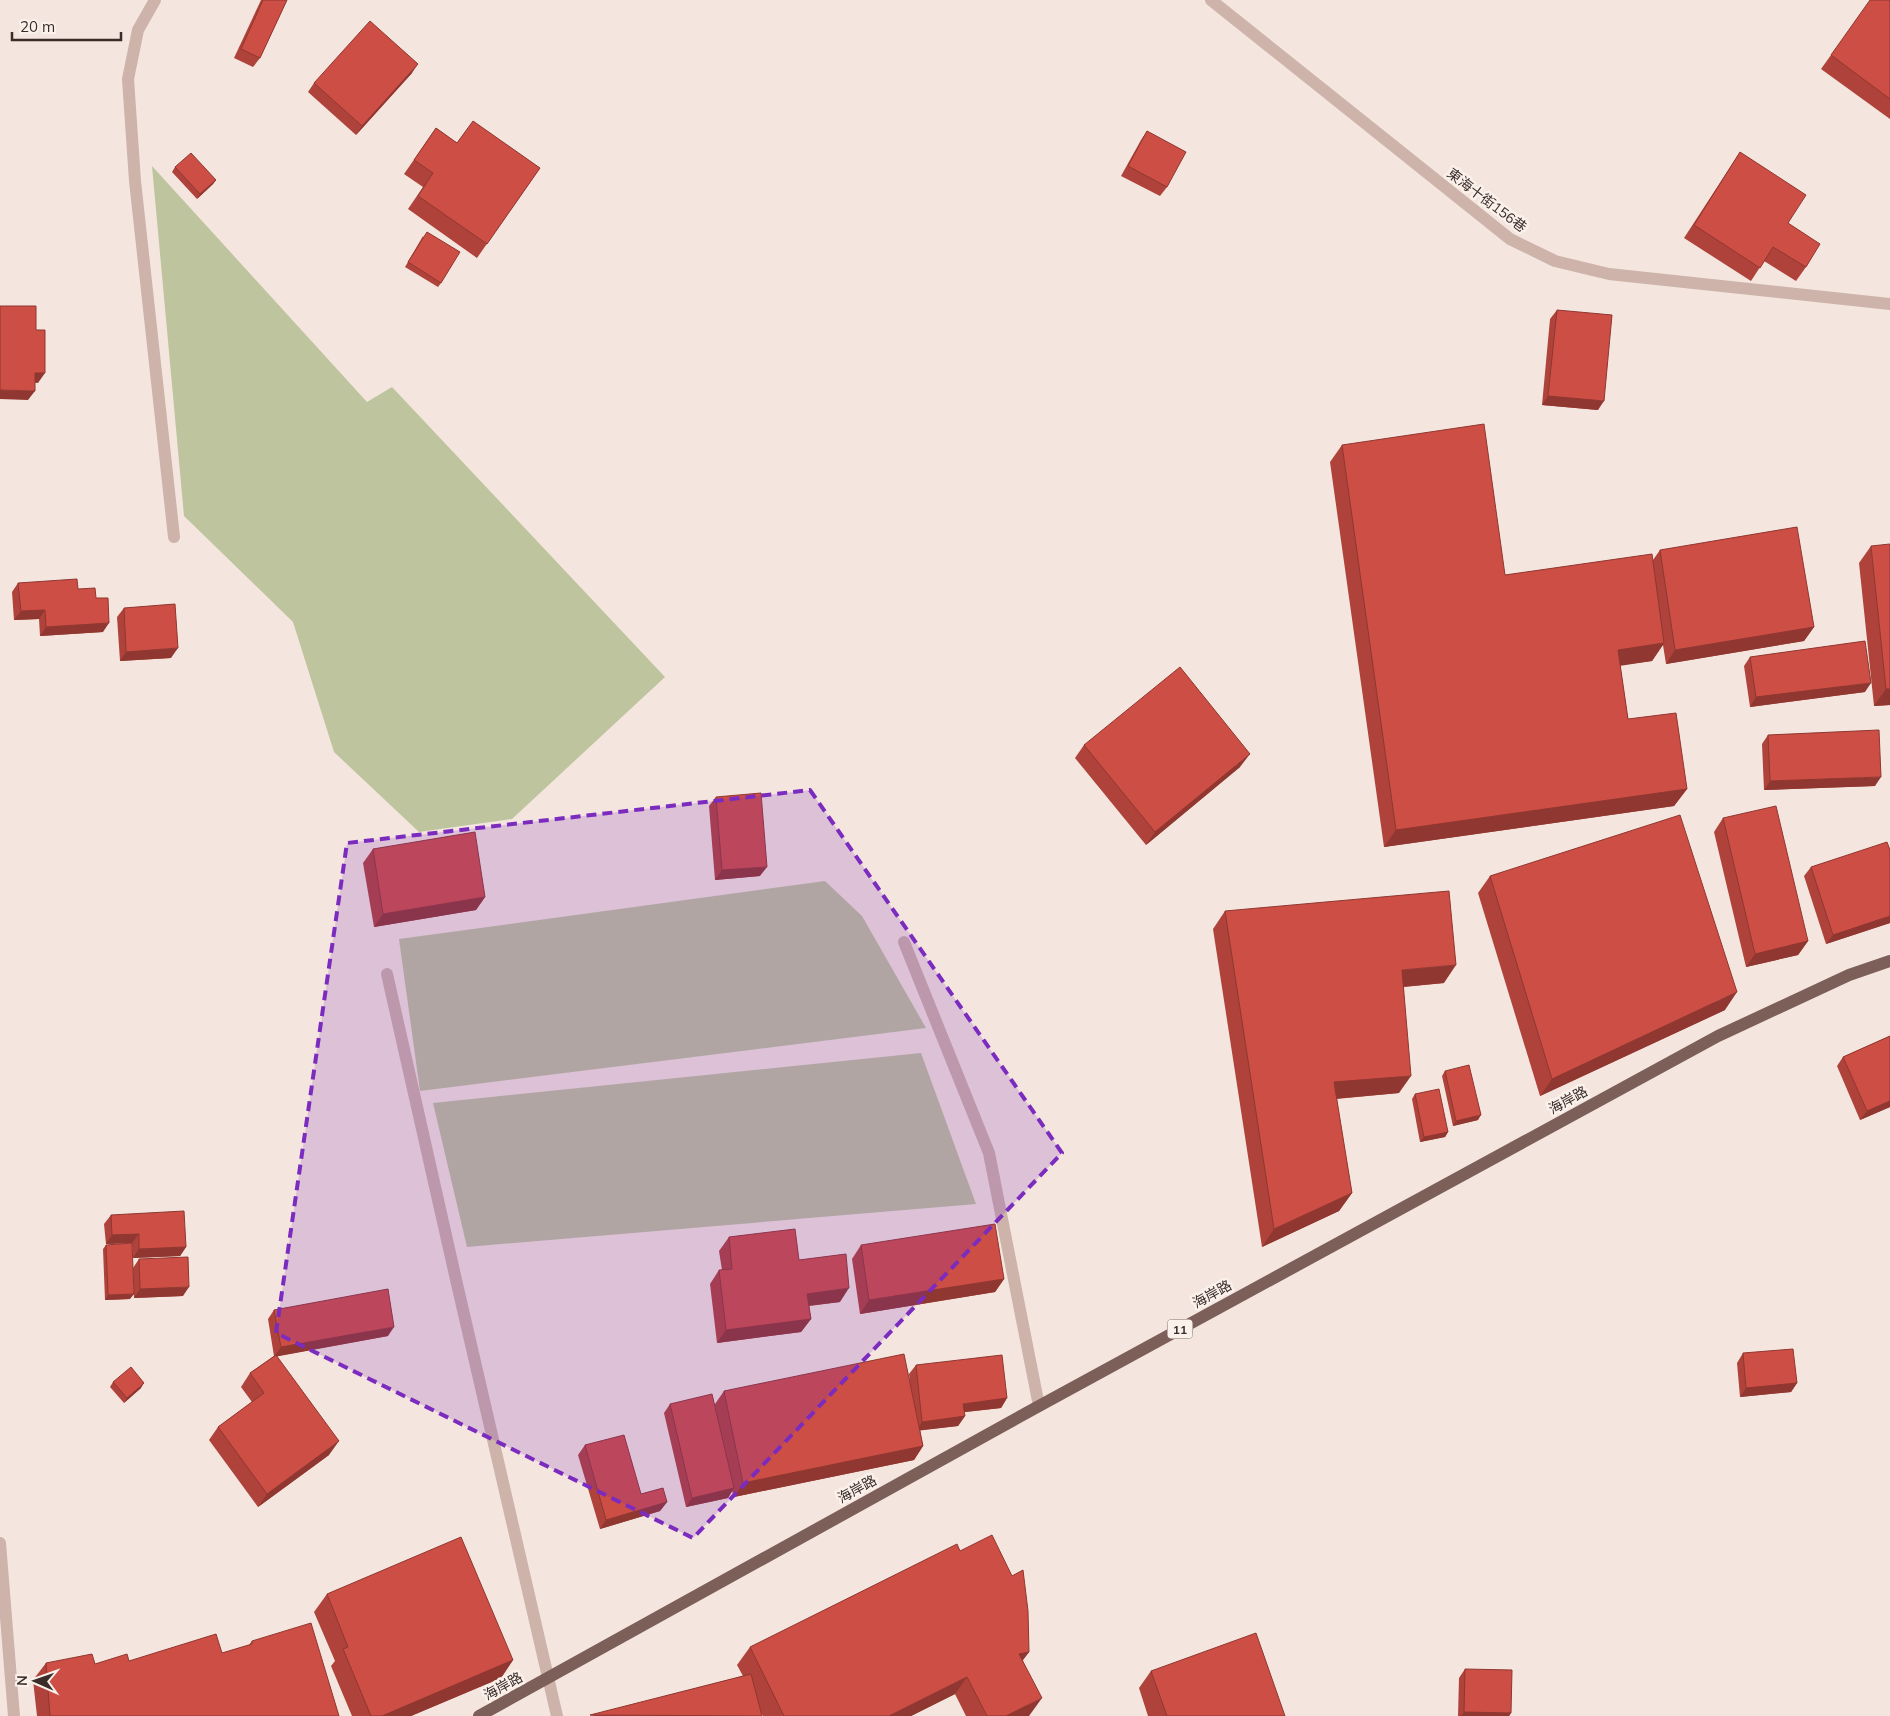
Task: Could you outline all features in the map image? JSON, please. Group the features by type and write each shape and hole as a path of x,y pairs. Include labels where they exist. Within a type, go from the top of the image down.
{"main road":[{"name":"海岸路","path":"479,1716 1039,1406 1718,1036 1850,975 1890,961"}],"street":[{"path":"155,0 138,30 128,79 136,181 174,538"},
{"name":"東海十街156巷","path":"1212,0 1510,239 1555,261 1609,274 1890,304"},
{"path":"904,942 989,1153 1039,1406"},
{"path":"387,974 456,1284 557,1716"},
{"path":"0,1543 14,1716"}],"highlighted area":[{"path":"810,790 1062,1153 693,1538 276,1333 347,843"}],"green space":[{"path":"152,166 367,402 392,387 665,677 512,819 419,832 334,752 293,622 184,516"},
{"path":"825,881 862,916 926,1028 420,1091 399,939"},
{"path":"921,1053 976,1204 467,1247 433,1103"}],"building":[{"path":"263,0 287,0 260,58 241,49"},
{"path":"1870,0 1890,0 1890,99 1831,55"},
{"path":"370,21 418,64 362,126 314,83"},
{"path":"473,121 540,168 487,244 418,196 433,173 414,160 436,128 457,143"},
{"path":"1147,131 1186,152 1167,187 1128,166"},
{"path":"1740,152 1806,195 1788,223 1820,244 1806,267 1773,247 1760,268 1694,225"},
{"path":"191,153 216,180 200,194 175,167"},
{"path":"427,232 460,252 441,283 408,262"},
{"path":"0,306 36,306 36,330 45,330 45,373 35,373 35,391 0,390"},
{"path":"1557,310 1612,315 1604,401 1548,396"},
{"path":"1484,424 1505,575 1652,554 1664,643 1618,650 1628,719 1676,713 1687,789 1396,830 1342,445"},
{"path":"1797,527 1814,627 1675,650 1660,550"},
{"path":"1890,544 1890,689 1886,689 1871,546"},
{"path":"77,579 78,589 95,588 96,598 108,598 109,623 46,627 45,610 21,611 18,583"},
{"path":"175,604 178,648 126,652 124,608"},
{"path":"1865,641 1871,683 1756,697 1750,657"},
{"path":"1180,667 1250,754 1155,832 1084,745"},
{"path":"1879,730 1881,777 1770,781 1768,735"},
{"path":"761,793 767,867 722,870 716,797"},
{"path":"1776,806 1808,941 1755,954 1723,818"},
{"path":"1680,815 1737,992 1552,1079 1490,876"},
{"path":"475,832 485,897 383,914 373,849"},
{"path":"1887,842 1890,850 1890,916 1833,935 1811,867"},
{"path":"1449,891 1456,965 1402,970 1411,1076 1334,1082 1352,1193 1274,1229 1225,911"},
{"path":"1890,1036 1890,1101 1867,1111 1843,1057"},
{"path":"1469,1065 1481,1115 1456,1121 1445,1071"},
{"path":"1439,1089 1448,1132 1424,1137 1415,1094"},
{"path":"184,1211 186,1247 139,1249 139,1234 112,1235 111,1215"},
{"path":"995,1224 1004,1279 869,1300 861,1245"},
{"path":"795,1229 799,1260 846,1254 849,1288 807,1294 811,1319 726,1330 719,1270 732,1269 729,1237"},
{"path":"132,1243 134,1294 108,1295 106,1245"},
{"path":"188,1257 189,1287 140,1289 139,1259"},
{"path":"388,1289 394,1327 281,1347 274,1310"},
{"path":"1793,1349 1797,1383 1746,1388 1743,1353"},
{"path":"904,1354 923,1446 743,1483 724,1391"},
{"path":"276,1355 339,1441 267,1494 218,1427 264,1393 250,1373"},
{"path":"1002,1355 1007,1398 963,1404 965,1416 922,1422 916,1365"},
{"path":"131,1367 144,1383 127,1398 113,1382"},
{"path":"712,1394 734,1488 692,1498 670,1404"},
{"path":"624,1435 641,1494 663,1488 667,1502 606,1520 585,1445"},
{"path":"992,1535 1012,1576 1023,1570 1028,1611 1029,1652 1019,1654 1042,1698 1006,1716 987,1716 967,1677 889,1716 784,1716 750,1647 957,1544 960,1551"},
{"path":"461,1537 513,1660 382,1716 371,1716 343,1649 348,1647 327,1594"},
{"path":"311,1623 339,1716 50,1716 46,1663 92,1654 95,1664 127,1654 129,1661 216,1634 222,1653 252,1644 252,1641"},
{"path":"1256,1633 1285,1716 1167,1716 1151,1671"},
{"path":"1465,1669 1512,1670 1511,1713 1464,1712"},
{"path":"751,1674 762,1716 590,1715"}]}
